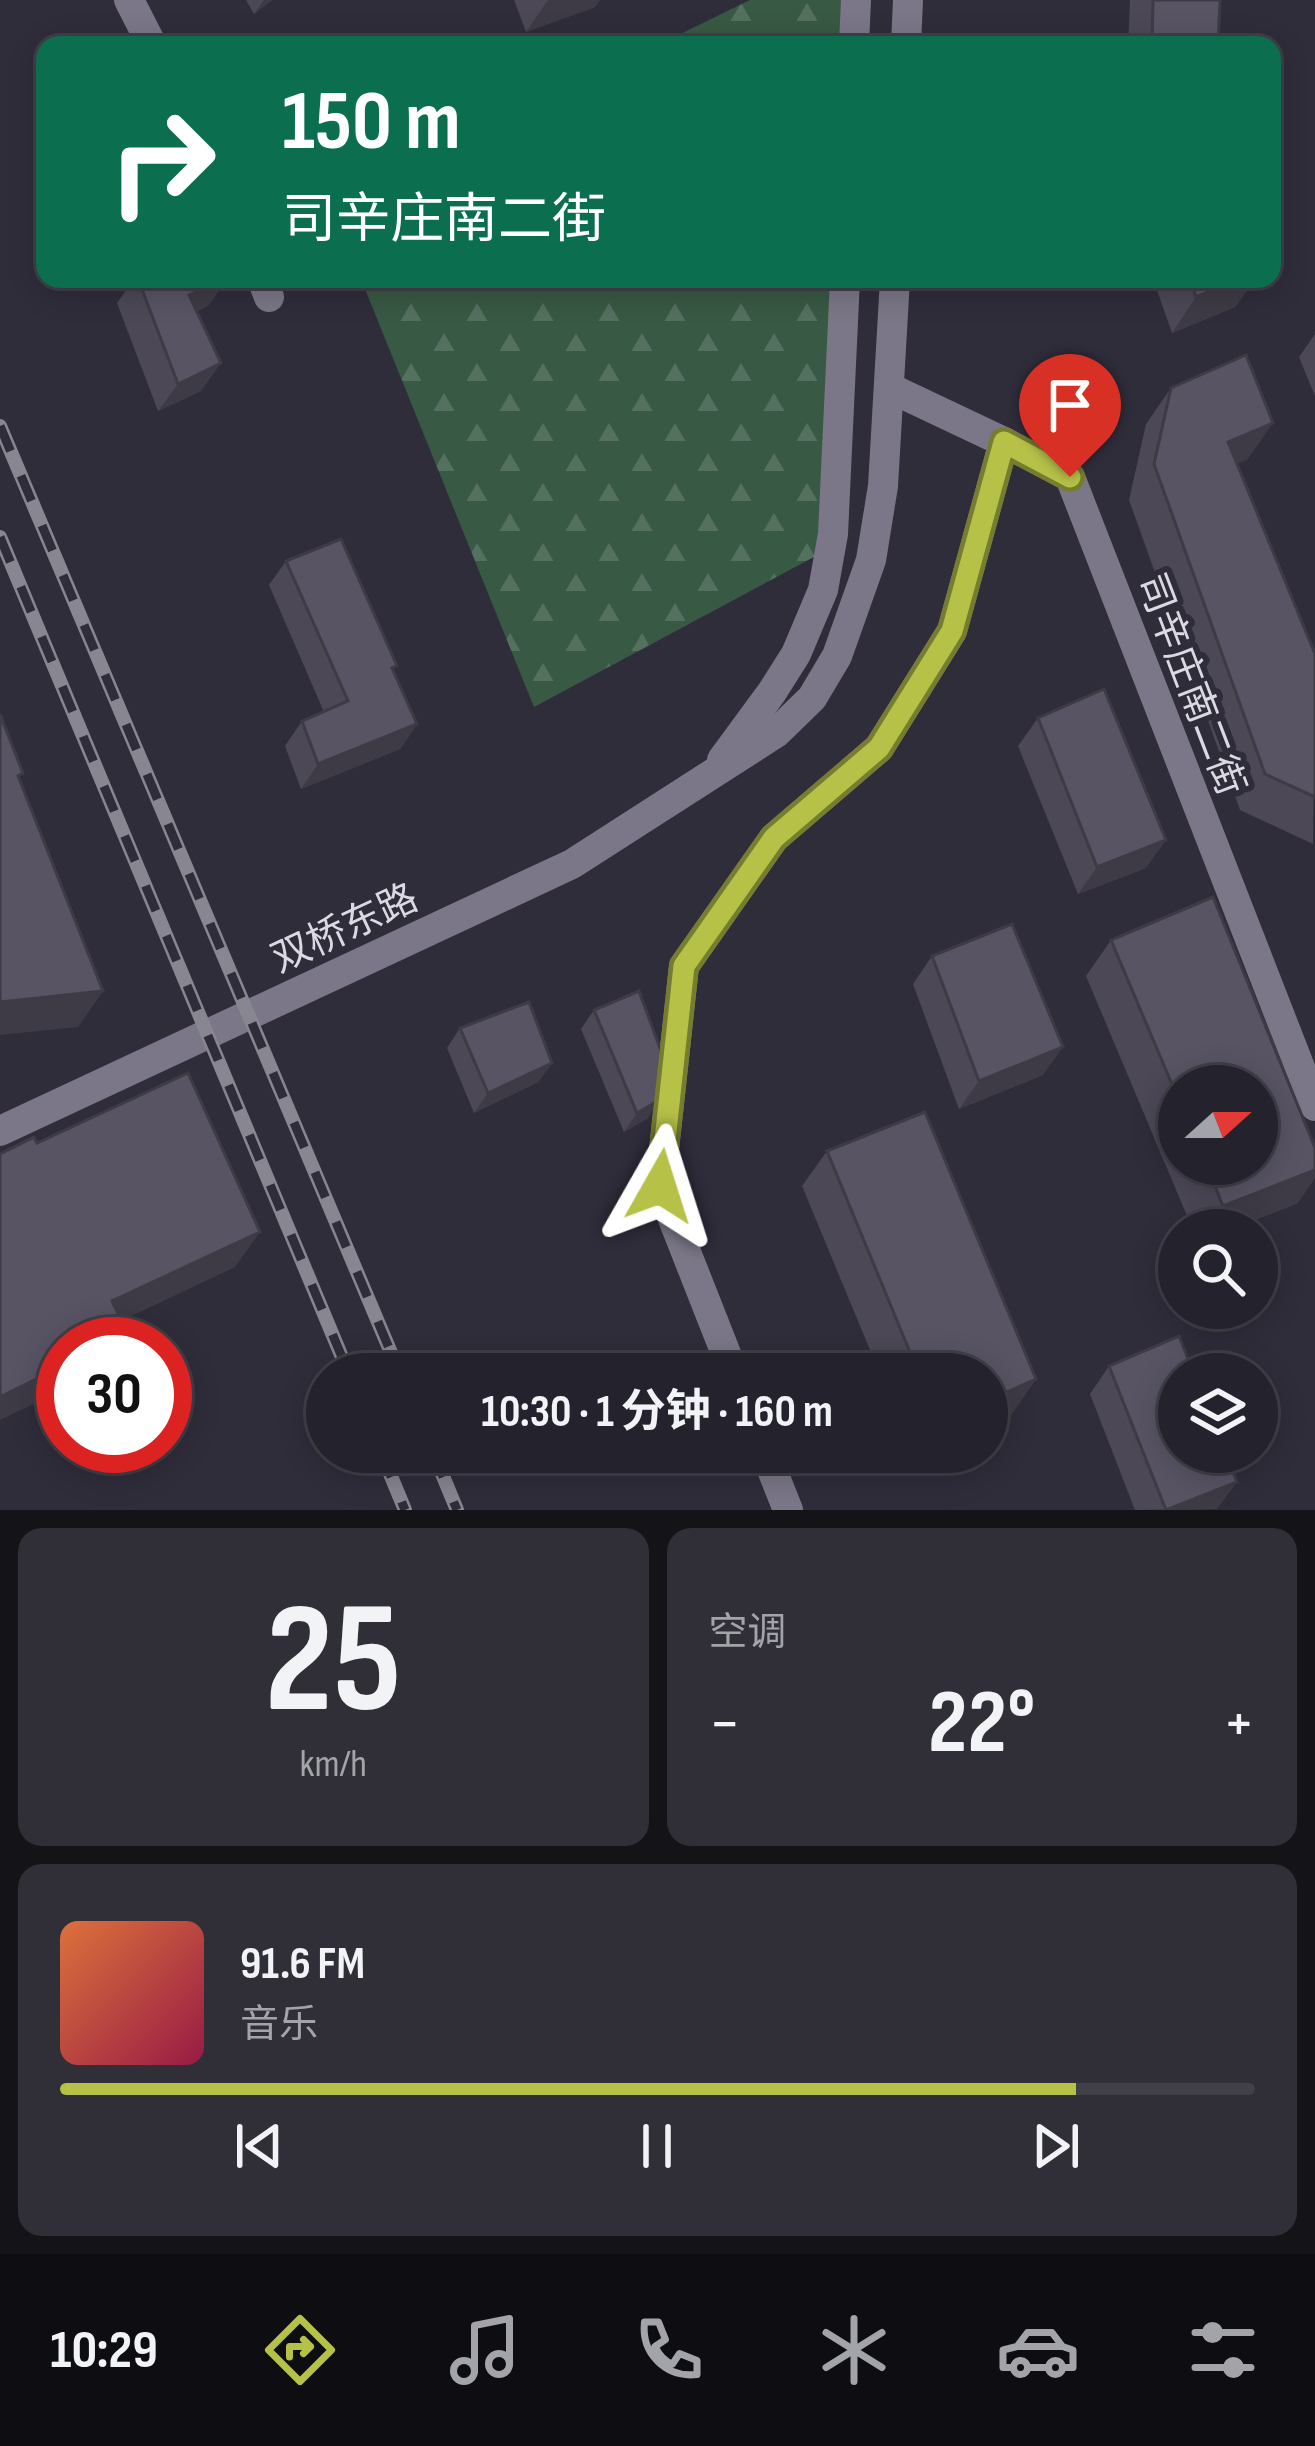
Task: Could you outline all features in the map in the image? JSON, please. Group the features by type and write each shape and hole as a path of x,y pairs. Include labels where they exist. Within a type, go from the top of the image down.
{"street":[{"path":"129,0 147,36"},
{"path":"854,36 856,0"},
{"path":"906,36 908,0"},
{"name":"双桥东路","path":"711,775 796,654 823,590 833,534 845,288"},
{"name":"双桥东路","path":"0,1131 572,864 776,733 812,698 838,656 871,560 883,485 895,288"},
{"name":"司辛庄南二街","path":"890,388 1070,477 1315,1106"},
{"path":"726,1353 660,1186 684,966 774,838 879,748 952,631 1004,442"},
{"path":"773,1473 788,1510"}],"green space":[{"path":"750,0 858,0 856,36 676,36"},
{"path":"365,288 840,288 825,551 534,707"}],"building":[{"path":"1153,0 1220,0 1218,36 1152,36"},
{"path":"141,288 205,288 189,295 221,363 178,384"},
{"path":"1193,288 1218,288 1196,297"},
{"path":"1246,355 1273,423 1228,442 1315,654 1315,797 1265,774 1154,464 1171,388"},
{"path":"341,539 417,724 318,764 302,721 348,701 286,561"},
{"path":"1104,689 1166,840 1097,867 1038,718"},
{"path":"0,714 23,773 18,776 103,991 0,1002"},
{"path":"1213,897 1315,1148 1315,1170 1278,1184 1278,1065 1164,1065 1111,940"},
{"path":"1012,924 1063,1047 979,1081 932,956"},
{"path":"639,991 665,1062 661,1099 637,1113 594,1010"},
{"path":"529,1002 552,1063 488,1093 460,1028"},
{"path":"188,1073 260,1232 112,1301 120,1317 36,1317 36,1379 0,1397 0,1154 34,1137 37,1143"},
{"path":"925,1112 1036,1379 1008,1392 1008,1353 910,1353 827,1151"},
{"path":"1214,1185 1277,1185 1223,1206"},
{"path":"1179,1336 1186,1353 1158,1353 1158,1473 1233,1473 1237,1482 1166,1510 1109,1366"}],"railway":[{"path":"0,426 391,1353"},
{"path":"0,537 340,1353"},
{"path":"390,1473 405,1510"},
{"path":"442,1473 457,1510"}],"route":[{"path":"660,1186 684,966 774,838 879,748 952,631 1004,442 1070,477"}]}
